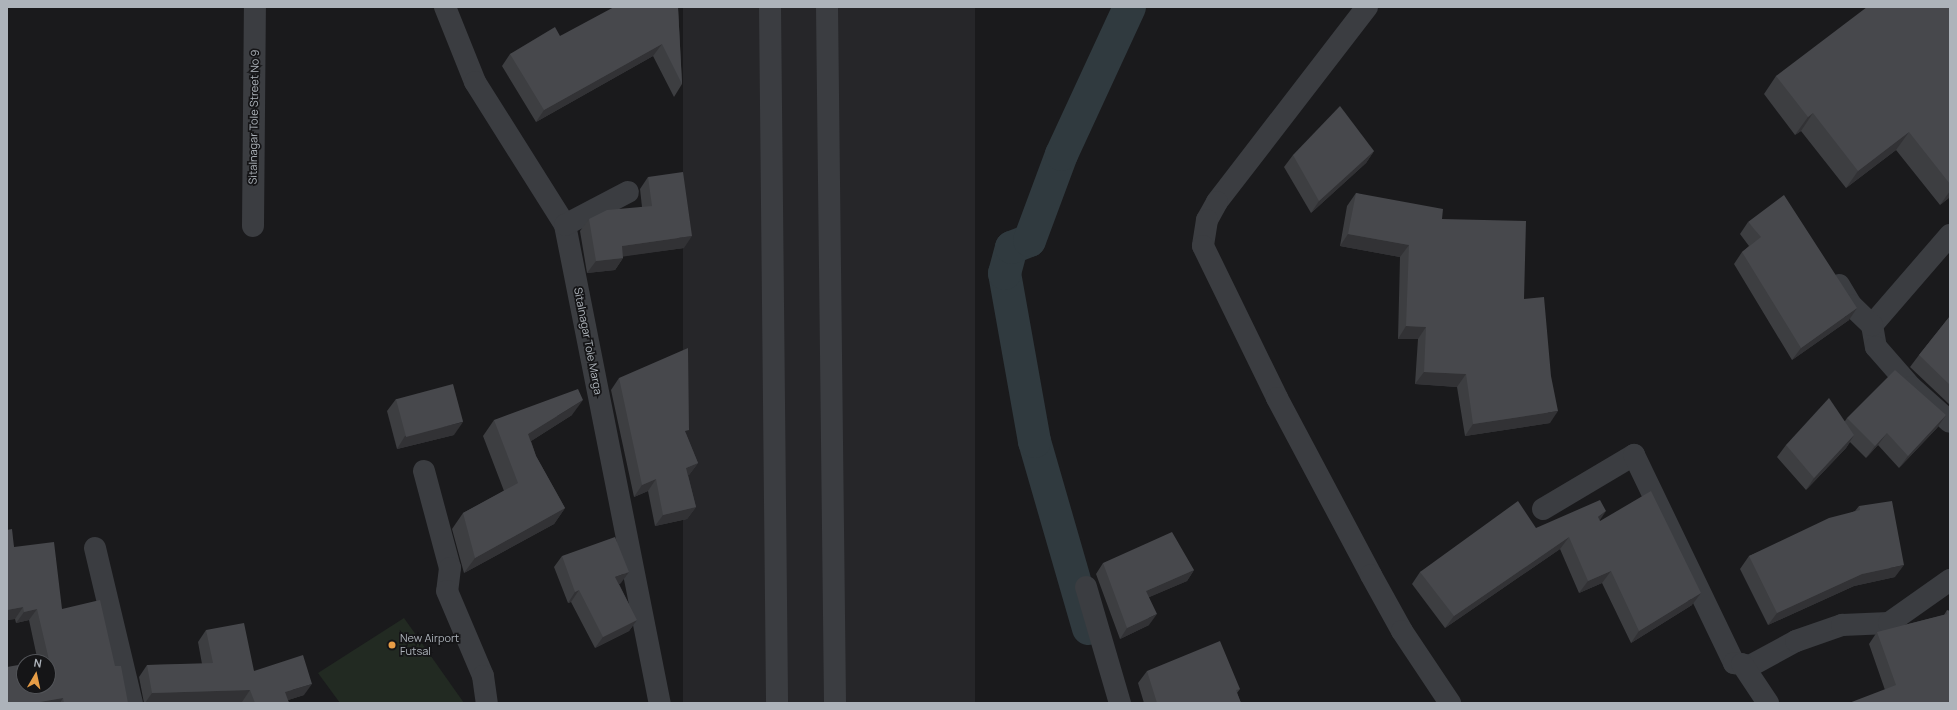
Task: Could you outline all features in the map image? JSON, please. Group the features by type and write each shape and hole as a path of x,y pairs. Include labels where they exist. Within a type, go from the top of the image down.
{"street":[{"name":"Sitalnagar Tole Street No 9","path":"253,226 255,7"},
{"name":"Sitalnagar Tole Marga","path":"444,7 475,82 565,225 660,703"},
{"path":"770,7 777,703"},
{"path":"827,7 835,703"},
{"path":"1367,7 1217,202 1206,220 1203,246 1277,398 1371,575 1402,631 1450,703"},
{"path":"565,225 628,192"},
{"path":"1872,325 1950,235"},
{"path":"1828,266 1851,305 1872,325 1876,347 1911,387 1950,422"},
{"path":"1543,509 1634,455 1734,663 1750,666 1796,641 1842,625 1889,623 1950,580"},
{"path":"424,471 450,568 447,591 482,676 487,703"},
{"path":"95,548 132,703"},
{"path":"1086,587 1120,703"},
{"path":"1742,664 1768,703"}],"shaded area":[{"path":"683,7 975,7 975,703 683,703"},
{"name":"New Airport Futsal","path":"404,618 464,703 340,703 318,673"}],"building":[{"path":"614,7 678,7 682,84 662,44 544,110 510,54 555,27 560,36"},
{"path":"1867,7 1950,7 1950,184 1909,132 1858,171 1813,113 1808,117 1776,76"},
{"path":"1340,106 1374,151 1319,201 1293,155"},
{"path":"683,172 692,236 622,246 623,258 596,261 589,219 607,210 652,206 648,177"},
{"path":"1356,193 1443,209 1442,219 1526,221 1524,299 1544,297 1551,376 1558,411 1473,424 1466,374 1424,372 1426,327 1406,326 1409,245 1348,234"},
{"path":"1784,195 1857,308 1801,348 1742,252 1761,237 1748,222"},
{"path":"1950,316 1950,385 1919,355"},
{"path":"688,348 689,430 685,431 698,463 686,468 696,507 663,515 656,479 642,485 619,378"},
{"path":"1895,370 1946,415 1908,456 1887,433 1875,446 1847,418"},
{"path":"453,384 463,422 406,437 396,399"},
{"path":"578,389 583,400 528,434 536,456 565,508 475,558 463,513 518,483 494,420"},
{"path":"1829,398 1854,435 1814,478 1786,445"},
{"path":"1651,491 1701,593 1639,631 1611,571 1588,581 1569,537 1454,616 1420,572 1518,501 1536,528 1600,500 1606,511 1598,517 1600,521"},
{"path":"1892,501 1904,565 1862,574 1777,613 1749,556 1829,518 1860,510 1859,506"},
{"path":"12,529 14,547 54,542 62,609 100,600 115,666 121,666 128,703 64,703 63,698 34,703 7,703 7,667 16,665 16,694 56,694 56,654 48,654 37,609 24,612 23,607 7,610 7,530"},
{"path":"1172,532 1194,570 1146,591 1157,614 1127,628 1103,563"},
{"path":"615,537 629,572 615,577 637,620 603,637 579,590 575,592 562,556"},
{"path":"1947,610 1950,611 1950,703 1849,703 1896,685 1877,632 1947,614"},
{"path":"244,623 254,671 303,655 312,684 285,692 289,703 255,703 250,690 152,693 147,665 213,663 206,630"},
{"path":"1220,641 1240,689 1236,690 1241,703 1157,703 1147,671"}],"waterway":[{"path":"1088,628 1034,441 1004,273 1011,247 1029,240 1061,154 1129,7"}],"place":[{"name":"New Airport Futsal","path":"392,645"}]}
